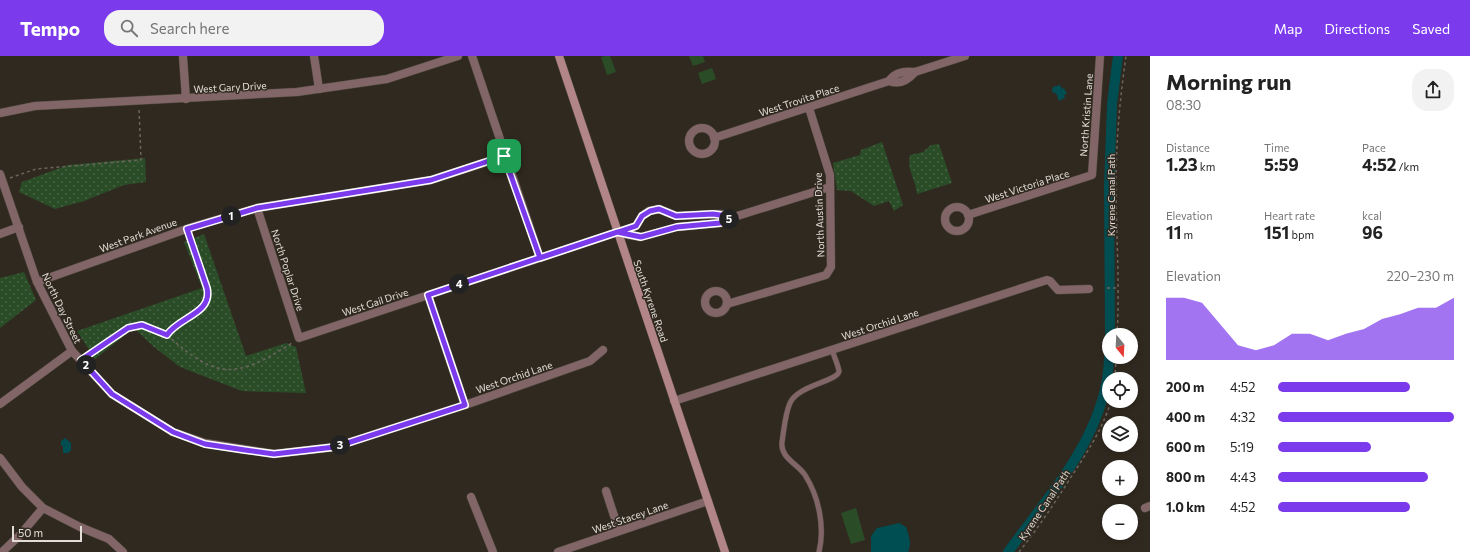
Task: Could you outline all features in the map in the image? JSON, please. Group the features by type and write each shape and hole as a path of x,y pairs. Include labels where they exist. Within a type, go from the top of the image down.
{"main road":[{"name":"South Kyrene Road","path":"559,56 725,552"}],"street":[{"path":"314,56 319,89"},
{"name":"West Gary Drive","path":"0,113 35,106 281,94 388,79 458,56"},
{"path":"472,56 504,156 540,258"},
{"name":"West Trovita Place","path":"714,138 889,81 893,75 907,71 915,72 965,56"},
{"name":"North Kristin Lane","path":"1092,175 1100,56"},
{"path":"183,57 186,99"},
{"name":"North Austin Drive","path":"727,304 826,275 831,267 830,175 809,108"},
{"name":"West Park Avenue","path":"37,282 187,229 257,208 431,180 504,156"},
{"name":"West Victoria Place","path":"968,215 1092,175"},
{"name":"North Day Street","path":"1,178 37,282 72,351 112,394"},
{"name":"West Gail Drive","path":"617,232 641,237 677,227 720,223 734,217 830,187"},
{"name":"North Poplar Drive","path":"257,208 299,338"},
{"name":"West Gail Drive","path":"299,338 636,226 642,216 650,211 659,209 676,216 713,214 734,217"},
{"path":"0,234 19,228"},
{"name":"West Orchid Lane","path":"674,401 1047,280 1050,281 1058,290 1065,291 1089,289"},
{"path":"428,295 465,405"},
{"name":"West Orchid Lane","path":"112,394 173,432 205,444 274,454 335,447 465,405 590,361 603,350"},
{"path":"0,404 72,351"},
{"path":"0,458 22,487 43,508 80,528 109,539 123,552"},
{"path":"606,490 619,531"},
{"path":"471,497 494,552"},
{"name":"West Stacey Lane","path":"558,552 708,501"},
{"path":"2,552 20,535 43,508"}],"lane":[{"path":"676,216 677,227"},
{"path":"819,552 822,534 818,506 805,475 787,458 782,444 790,402 805,388 831,380 837,376 838,370 832,350"}],"path":[{"name":"Kyrene Canal Path","path":"1117,328 1116,182 1119,106 1126,56"},
{"path":"1,178 36,169 141,160 140,101"},
{"path":"167,335 174,325 201,309 206,302 208,294 187,229"},
{"path":"1107,288 1118,288"},
{"path":"81,360 128,328 142,325 167,335 190,355 203,362 223,369 235,369 258,364 299,338"},
{"name":"Kyrene Canal Path","path":"1019,552 1044,522 1091,446 1108,414 1109,408"}],"green space":[{"path":"610,56 616,72 607,75 601,57"},
{"path":"689,56 703,56 705,62 693,66"},
{"path":"712,68 716,79 702,84 698,73"},
{"path":"882,142 903,205 894,211 889,201 874,206 851,191 837,190 833,163 860,155 861,150"},
{"path":"939,144 952,183 917,194 910,170 910,155 923,152 931,145"},
{"path":"145,158 146,182 124,185 84,201 55,209 19,192 22,182 68,165"},
{"path":"204,234 246,356 286,343 296,347 306,393 242,391 180,367 154,347 134,328 95,359 77,331 202,288 184,242"},
{"path":"24,272 36,300 0,328 0,278"},
{"path":"856,508 865,540 851,544 841,513"}],"water":[{"path":"1060,85 1062,89 1064,88 1067,94 1064,95 1065,98 1059,101 1056,93 1053,93 1052,90 1053,87"},
{"path":"65,438 71,443 71,450 68,453 63,453 63,446 61,446 61,441"},
{"path":"899,523 906,527 908,533 910,543 908,552 871,552 871,536 877,528"}],"waterway":[{"path":"1110,328 1109,187 1112,104 1118,56"},
{"path":"1008,552 1058,485 1088,436 1099,411 1106,385 1108,364"}],"route":[{"path":"504,156 431,180 257,208 187,229 191,237 207,288 208,294 206,302 201,309 174,325 167,335 142,325 128,328 109,339 81,360 112,394 173,432 205,444 274,454 335,447 465,405 428,295 540,258 617,232 641,237 677,227 720,223 734,217 720,214 676,216 659,209 650,211 642,216 636,226 633,227 540,258 504,156"}]}
